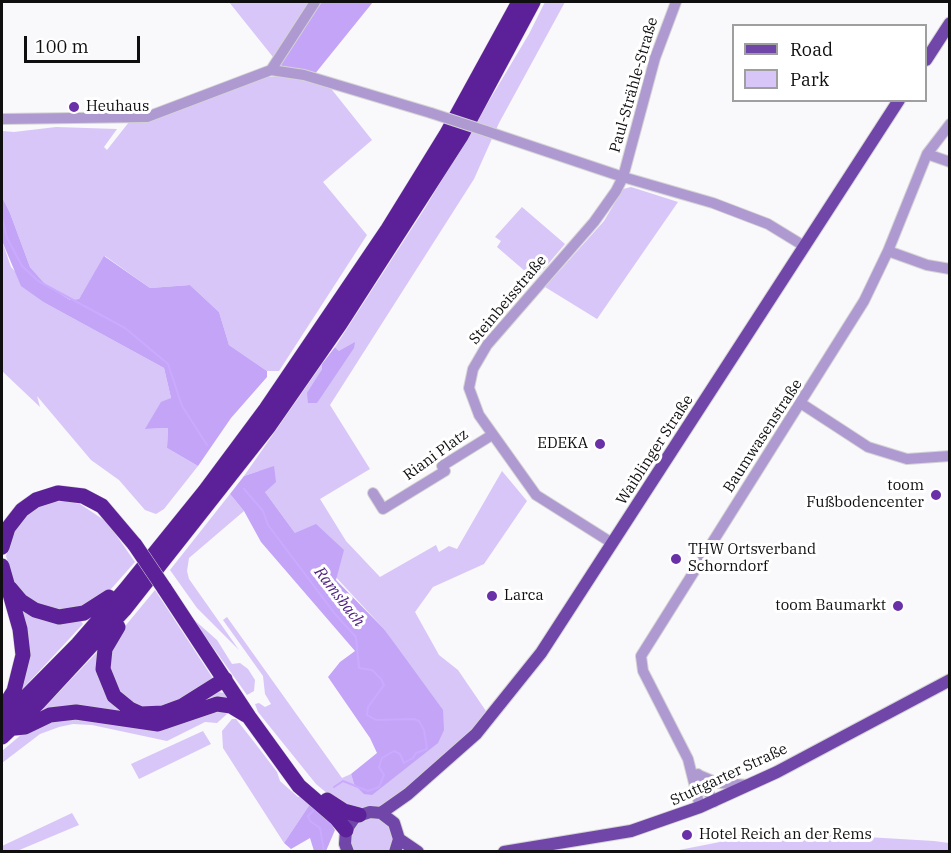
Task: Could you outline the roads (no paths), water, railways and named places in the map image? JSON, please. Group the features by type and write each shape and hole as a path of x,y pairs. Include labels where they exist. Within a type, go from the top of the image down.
{"highway":[{"path":"5,729 125,590 205,491 330,317 446,135 519,2"},
{"path":"5,729 86,653 124,610 269,426 340,324 460,136 533,2"},
{"path":"2,547 8,528 22,510 36,500 58,493 75,494 102,506 135,545 249,717 299,786 336,818 346,830"},
{"path":"4,574 15,595 28,606 43,613 59,616 84,613 125,590"},
{"path":"2,710 14,691 23,655 20,628 4,574"},
{"path":"124,610 120,624 105,649 103,669 107,686 123,705 141,714 163,713 182,706 225,679"},
{"path":"5,729 25,727 50,715 76,712 158,724 217,704 231,706 249,717"},
{"path":"266,739 280,750 316,791 344,811 359,815"}],"main road":[{"path":"927,58 950,23"},
{"name":"Waiblinger Straße","path":"381,813 408,794 476,734 515,688 612,543 898,102"},
{"name":"Stuttgarter Straße","path":"504,852 631,831 714,802 950,680"},
{"name":"Waiblinger Straße","path":"394,823 408,794"},
{"path":"348,852 345,844 346,830 359,815 370,812 381,813 394,823 399,838 395,852"},
{"path":"399,838 418,852"}],"street":[{"path":"271,70 315,2"},
{"name":"Paul-Strähle-Straße","path":"623,177 655,58 676,2"},
{"path":"2,119 147,117 271,70 304,75 430,113 623,177 713,203 758,220 804,246"},
{"name":"Baumwasenstraße","path":"714,802 687,759 643,671 640,656 864,301 888,251 927,154 950,124"},
{"path":"927,154 950,162"},
{"name":"Steinbeisstraße","path":"612,543 536,495 492,435 472,401 469,388 473,369 487,345 594,222 623,177"},
{"path":"888,251 927,265 950,269"},
{"path":"801,404 868,447 907,459 950,456"},
{"name":"Riani Platz","path":"373,493 383,509 445,471 442,466 492,435"},
{"name":"Baumwasenstraße","path":"687,759 700,807"},
{"path":"699,775 718,783 750,785"}],"waterway":[{"name":"Ramsbach","path":"2,218 7,238 22,266 38,281 125,328 168,364 182,406 207,445"},
{"name":"Ramsbach","path":"244,489 263,511 268,525 335,614 356,637 359,668 372,670 381,679 384,685 368,707 367,715 376,720 414,719 419,721 424,730 427,749 416,753 413,758 404,763 400,754 394,751 382,758 379,767 384,775 379,787 368,791 343,781 334,787"},
{"name":"Ramsbach","path":"313,811 308,816 310,821 320,828 324,852"}],"place":[{"name":"Heuhaus","path":"74,107"},
{"name":"EDEKA","path":"600,444"},
{"name":"toom Fußbodencenter","path":"936,495"},
{"name":"THW Ortsverband Schorndorf","path":"676,559"},
{"name":"Larca","path":"492,596"},
{"name":"toom Baumarkt","path":"898,606"},
{"name":"Hotel Reich an der Rems","path":"687,835"}]}
